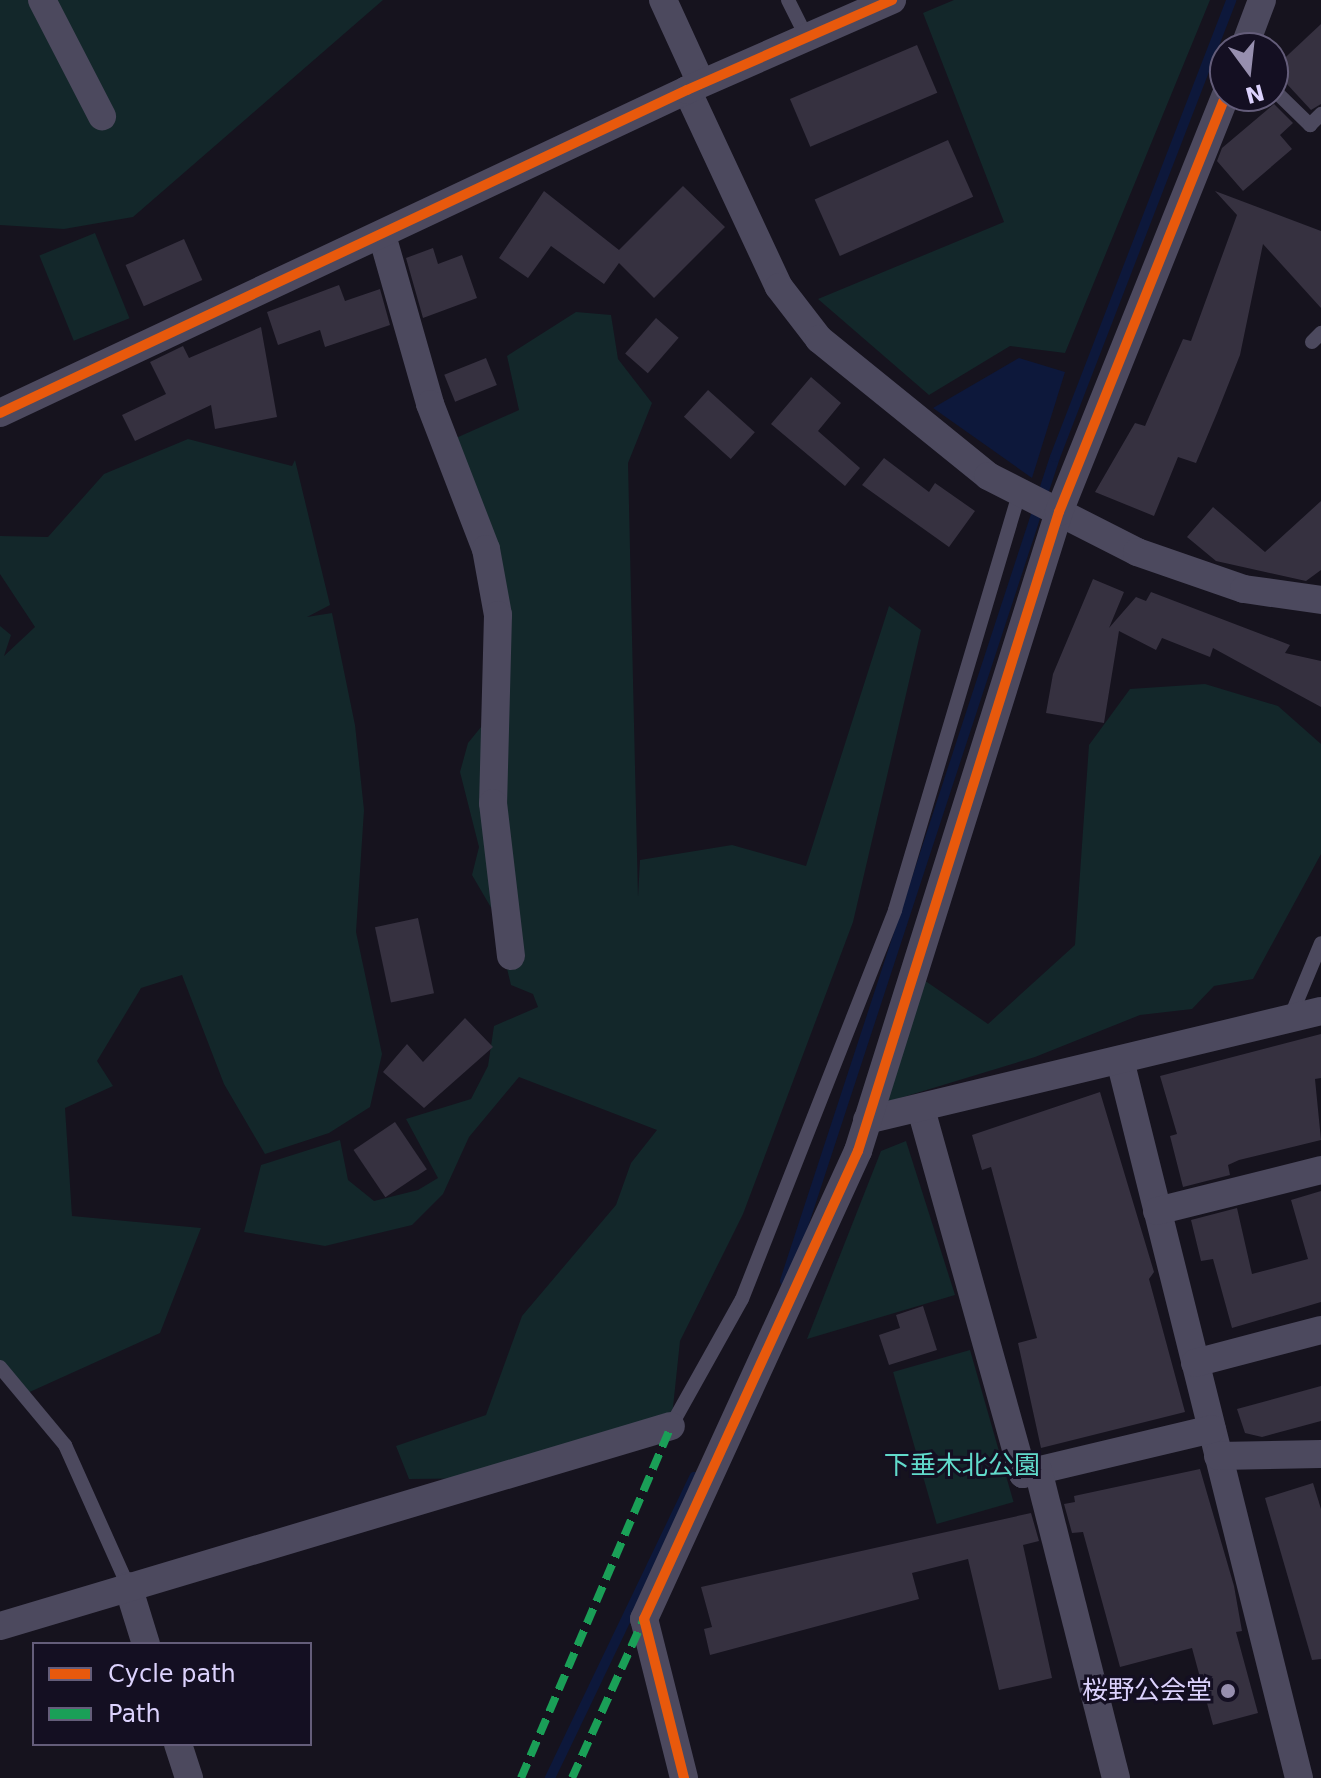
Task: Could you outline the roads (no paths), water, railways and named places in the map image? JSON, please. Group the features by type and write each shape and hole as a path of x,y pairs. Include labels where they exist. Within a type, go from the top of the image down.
{"street":[{"path":"42,0 102,116"},
{"path":"663,0 694,86 779,287 819,339 988,476 1137,552 1244,589 1321,600"},
{"path":"0,413 694,86 892,0"},
{"path":"1250,32 1262,0"},
{"path":"684,1778 644,1619 867,1120 1056,510 1218,112"},
{"path":"382,235 430,404 486,549 498,615 493,803 511,956"},
{"path":"867,1120 1321,1011"},
{"path":"1120,1060 1299,1778"},
{"path":"921,1109 1023,1474 1215,1442 1321,1454"},
{"path":"1157,1211 1321,1170"},
{"path":"1195,1363 1321,1330"},
{"path":"0,1626 671,1426"},
{"path":"1038,1470 1116,1778"},
{"path":"128,1586 145,1642"},
{"path":"179,1746 189,1778"}],"lane":[{"path":"788,0 807,38"},
{"path":"1289,105 1310,125 1321,114"},
{"path":"671,1426 742,1299 837,1066 895,910 1020,492"},
{"path":"1290,1018 1321,943"},
{"path":"0,1367 65,1445 128,1586"}],"water":[{"path":"1019,358 1065,372 1032,478 933,408"}],"waterway":[{"path":"785,1281 1055,457 1231,0"},
{"path":"550,1778 694,1477"}],"place":[{"name":"桜野公会堂","path":"1228,1691"}],"park label":[{"name":"下垂木北公園","path":"962,1466"}]}
